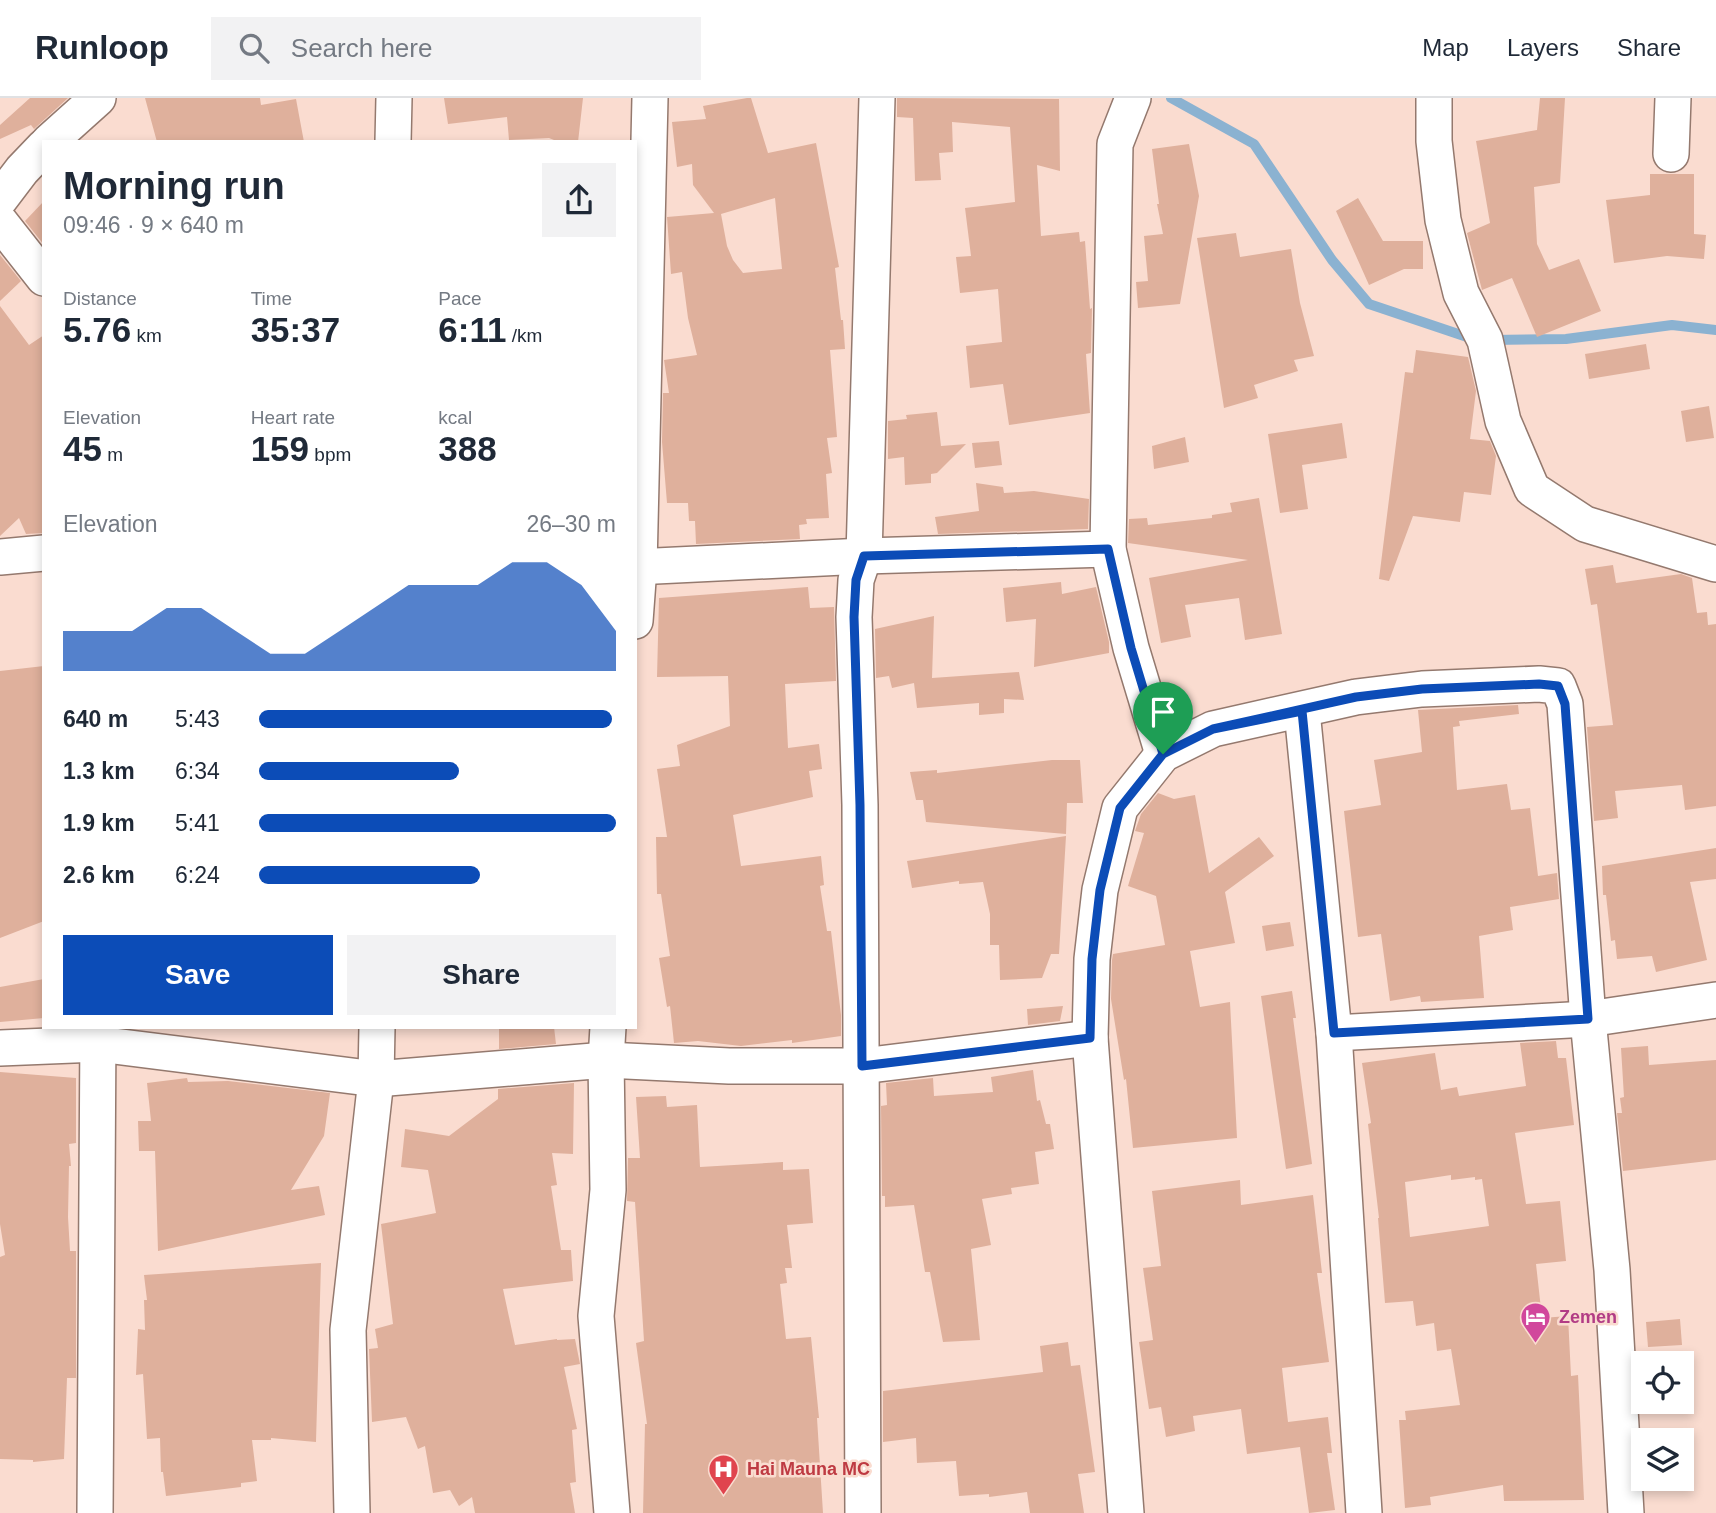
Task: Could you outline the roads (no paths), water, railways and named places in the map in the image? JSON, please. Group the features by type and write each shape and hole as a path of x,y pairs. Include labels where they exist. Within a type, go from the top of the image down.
{"street":[{"path":"51,140 98,98"},
{"path":"393,140 394,98"},
{"path":"650,98 637,567 864,556 1108,549"},
{"path":"863,1513 860,805 854,617 856,580 864,556 877,98"},
{"path":"1133,98 1115,144 1108,549 1131,648 1163,754"},
{"path":"1434,98 1434,141 1443,220 1461,293 1485,340 1503,421 1532,489 1585,524 1716,564"},
{"path":"1671,154 1673,98"},
{"path":"0,199 42,149"},
{"path":"0,222 42,275"},
{"path":"0,557 42,553"},
{"path":"1126,1513 1090,1038 1092,959 1100,890 1120,808 1163,754 1213,729 1356,697 1422,689 1539,684 1558,686 1565,704 1588,1019 1612,1270 1626,1513"},
{"path":"1302,711 1334,1033 1364,1513"},
{"path":"1334,1033 1588,1019 1716,1000"},
{"path":"352,1513 348,1331 376,1079 377,1029"},
{"path":"0,1048 98,1035 376,1079 607,1044 729,1066 862,1066 1090,1038"},
{"path":"95,1513 98,1035"},
{"path":"607,1044 608,1190 596,1316 612,1513"}],"waterway":[{"path":"1171,98 1254,144 1332,260 1369,304 1476,340"},
{"path":"1491,340 1566,339 1672,325 1716,330"}],"place":[{"name":"Zemen","path":"1536,1344"},
{"name":"Hai Mauna MC","path":"724,1496"}]}
